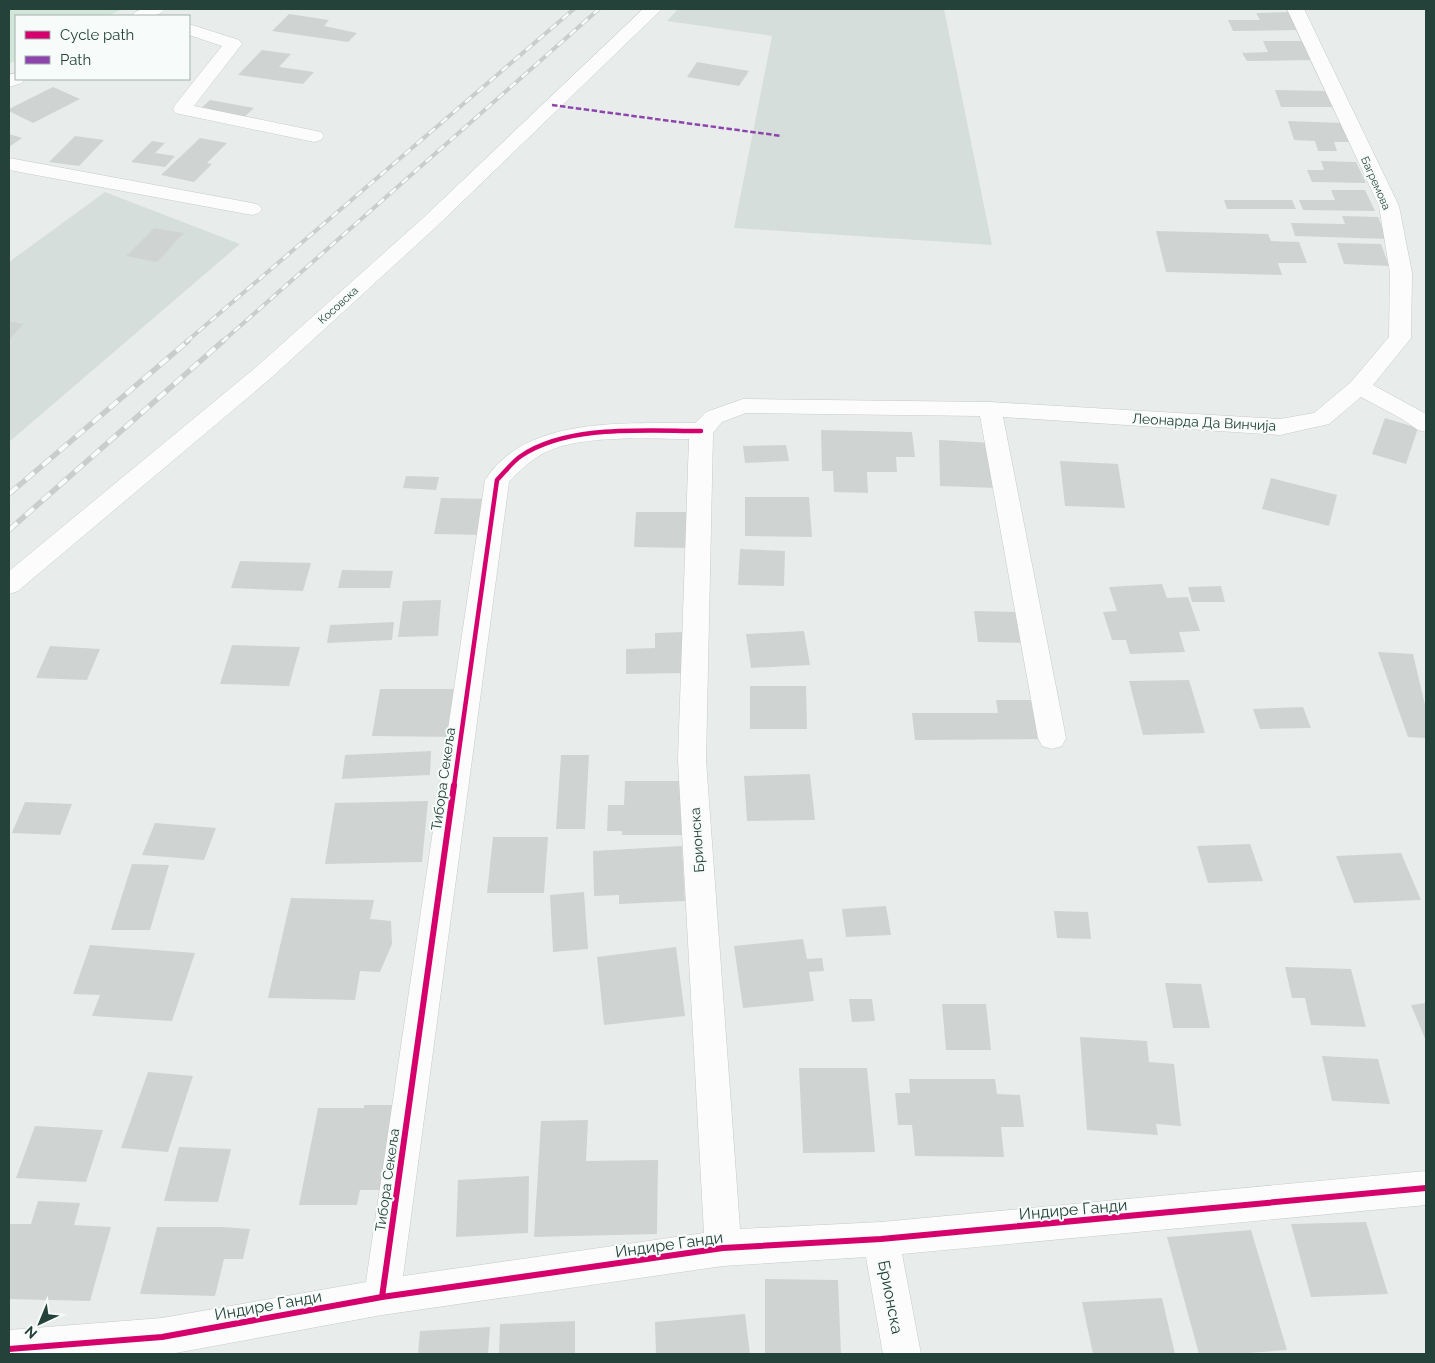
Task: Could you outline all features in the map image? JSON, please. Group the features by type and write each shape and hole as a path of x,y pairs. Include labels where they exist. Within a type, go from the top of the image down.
{"street":[{"name":"Косовска","path":"9,585 263,373 429,223 653,9"},
{"name":"Багремова","path":"1294,9 1388,206 1399,264 1400,338 1359,387"},
{"path":"190,29 233,44 182,109 314,136"},
{"path":"9,164 252,209"},
{"name":"Леонарда Да Винчија","path":"701,431 714,417 743,406 990,409 1280,427 1321,419 1359,387"},
{"path":"1359,387 1410,414 1426,425"},
{"path":"990,409 1052,738"},
{"name":"Брионска","path":"701,431 692,760 723,1248"},
{"name":"Тибора Секеља","path":"382,1298 497,480 522,455 548,443 579,434 701,431"},
{"name":"Индире Ганди","path":"9,1349 162,1337 382,1298 723,1248 881,1240 1426,1188"},
{"name":"Брионска","path":"881,1240 902,1354"}],"shaded area":[{"path":"678,9 944,9 992,245 734,228 772,36 667,21"},
{"path":"105,192 240,244 9,442 9,262"}],"green space":[{"path":"9,9 123,9 110,15 15,15 15,61 9,64"}],"building":[{"path":"1290,12 1300,30 1233,31 1228,20 1260,20 1256,13"},
{"path":"289,14 329,20 324,26 357,33 348,42 272,31"},
{"path":"1263,41 1305,41 1316,60 1247,61 1242,53 1268,52"},
{"path":"262,50 291,54 279,67 314,72 303,84 238,75"},
{"path":"697,62 749,71 739,86 687,77"},
{"path":"53,87 80,99 33,123 9,111 9,109"},
{"path":"1275,90 1328,91 1335,107 1281,107"},
{"path":"210,100 254,108 243,118 200,109"},
{"path":"1288,121 1343,123 1349,142 1334,142 1337,151 1318,151 1315,141 1294,140"},
{"path":"9,134 22,138 9,147"},
{"path":"75,136 104,140 79,166 49,162"},
{"path":"200,138 227,143 207,163 212,164 194,182 161,175"},
{"path":"152,141 165,143 155,153 175,156 165,167 131,162"},
{"path":"1321,161 1356,162 1366,183 1312,182 1307,170 1324,170"},
{"path":"1331,190 1365,190 1375,211 1303,210 1299,200 1335,200"},
{"path":"1224,200 1292,200 1296,209 1227,209"},
{"path":"1342,216 1378,217 1387,239 1295,236 1291,223 1345,224"},
{"path":"154,228 184,233 157,262 126,256"},
{"path":"1156,231 1268,234 1271,241 1299,242 1307,263 1278,263 1282,275 1166,272"},
{"path":"1337,243 1381,244 1389,266 1344,264"},
{"path":"9,321 23,324 9,340"},
{"path":"1385,418 1418,428 1406,464 1372,454"},
{"path":"821,430 912,432 915,457 896,457 897,472 867,472 868,493 834,492 833,471 822,471"},
{"path":"939,440 994,443 996,488 940,486"},
{"path":"786,445 789,461 745,463 743,446"},
{"path":"1060,461 1118,464 1125,508 1065,506"},
{"path":"406,476 439,477 436,490 403,488"},
{"path":"1271,478 1337,495 1329,526 1262,509"},
{"path":"745,497 809,497 812,537 745,536"},
{"path":"441,498 490,499 485,535 434,534"},
{"path":"636,512 692,512 691,548 634,547"},
{"path":"740,549 785,551 784,586 738,585"},
{"path":"240,561 311,563 303,591 231,588"},
{"path":"342,570 393,571 390,588 338,588"},
{"path":"1162,584 1167,598 1188,597 1200,631 1179,632 1185,652 1130,654 1126,640 1112,640 1103,612 1117,611 1109,587"},
{"path":"1221,586 1225,602 1192,602 1188,587"},
{"path":"441,600 438,636 398,637 403,601"},
{"path":"974,611 1020,612 1025,643 978,642"},
{"path":"394,622 392,640 327,643 330,625"},
{"path":"804,631 810,665 751,668 746,634"},
{"path":"683,632 684,673 626,674 626,649 655,648 655,633"},
{"path":"232,645 300,647 289,686 220,684"},
{"path":"50,646 100,649 87,680 36,678"},
{"path":"1378,652 1413,654 1426,709 1426,738 1408,737"},
{"path":"1189,680 1205,733 1143,735 1129,681"},
{"path":"750,686 806,686 807,729 750,729"},
{"path":"380,689 463,689 456,737 372,736"},
{"path":"996,700 1036,700 1044,739 915,740 912,713 998,713"},
{"path":"1303,707 1311,728 1260,729 1253,709"},
{"path":"431,751 430,775 342,779 345,755"},
{"path":"561,755 589,755 585,829 556,829"},
{"path":"810,774 815,820 747,821 744,776"},
{"path":"625,781 688,781 687,835 622,835 622,831 607,831 608,805 624,805"},
{"path":"428,801 422,862 325,864 335,803"},
{"path":"25,802 72,804 60,835 12,833"},
{"path":"155,823 216,828 204,860 142,855"},
{"path":"493,837 548,837 544,893 487,893"},
{"path":"1250,844 1263,881 1208,883 1197,846"},
{"path":"682,846 685,901 619,904 619,895 594,896 593,851"},
{"path":"1401,853 1421,900 1354,903 1336,856"},
{"path":"132,864 169,865 150,930 111,930"},
{"path":"584,892 588,949 553,952 550,895"},
{"path":"291,898 374,900 370,919 391,921 392,944 380,972 360,971 355,1000 268,998"},
{"path":"886,906 891,935 846,937 842,909"},
{"path":"1054,911 1088,912 1091,939 1057,938"},
{"path":"803,939 807,959 822,958 824,971 809,972 814,1001 743,1008 734,946"},
{"path":"90,945 195,953 172,1021 92,1016 100,995 73,994"},
{"path":"676,947 685,1016 604,1025 597,957"},
{"path":"1285,967 1351,969 1366,1027 1311,1025 1305,998 1292,998"},
{"path":"1165,983 1201,984 1210,1028 1173,1028"},
{"path":"849,999 872,999 875,1021 852,1022"},
{"path":"1426,1003 1426,1041 1411,1005"},
{"path":"942,1004 986,1004 991,1050 946,1050"},
{"path":"1080,1037 1147,1041 1149,1062 1174,1064 1181,1126 1156,1124 1158,1135 1087,1130"},
{"path":"1322,1056 1378,1059 1390,1104 1332,1101"},
{"path":"799,1068 867,1068 875,1152 803,1153"},
{"path":"148,1072 193,1076 168,1152 121,1148"},
{"path":"909,1079 995,1079 997,1094 1020,1095 1024,1127 1001,1127 1004,1157 915,1156 912,1125 898,1125 895,1093 910,1093"},
{"path":"364,1105 404,1105 391,1190 360,1190 357,1205 299,1205 318,1108 364,1108"},
{"path":"588,1120 586,1161 658,1160 657,1234 534,1237 541,1121"},
{"path":"35,1126 103,1130 86,1182 16,1178"},
{"path":"179,1147 231,1149 218,1202 164,1201"},
{"path":"529,1176 528,1233 456,1237 458,1180"},
{"path":"38,1201 80,1203 74,1225 111,1227 90,1301 9,1299 9,1224 31,1224"},
{"path":"1366,1222 1388,1294 1311,1297 1291,1224"},
{"path":"157,1227 250,1229 243,1259 224,1259 215,1296 140,1294"},
{"path":"1251,1230 1287,1350 1234,1354 1199,1354 1167,1237"},
{"path":"765,1279 838,1280 841,1354 765,1354"},
{"path":"1162,1298 1175,1354 1093,1354 1082,1302"},
{"path":"745,1314 750,1354 656,1354 655,1322"},
{"path":"575,1321 575,1354 499,1354 500,1324"},
{"path":"490,1327 488,1354 418,1354 420,1331"}],"railway":[{"path":"186,342 574,9"},
{"path":"222,342 599,9"},
{"path":"9,494 188,341"},
{"path":"9,530 223,341"}],"marked path":[{"path":"552,105 782,136"}],"cycle path":[{"path":"382,1297 497,480 521,456 538,446 559,440 582,435 633,431 701,431"},
{"path":"9,1349 162,1337 382,1297 723,1248 881,1239 1426,1188"}]}
